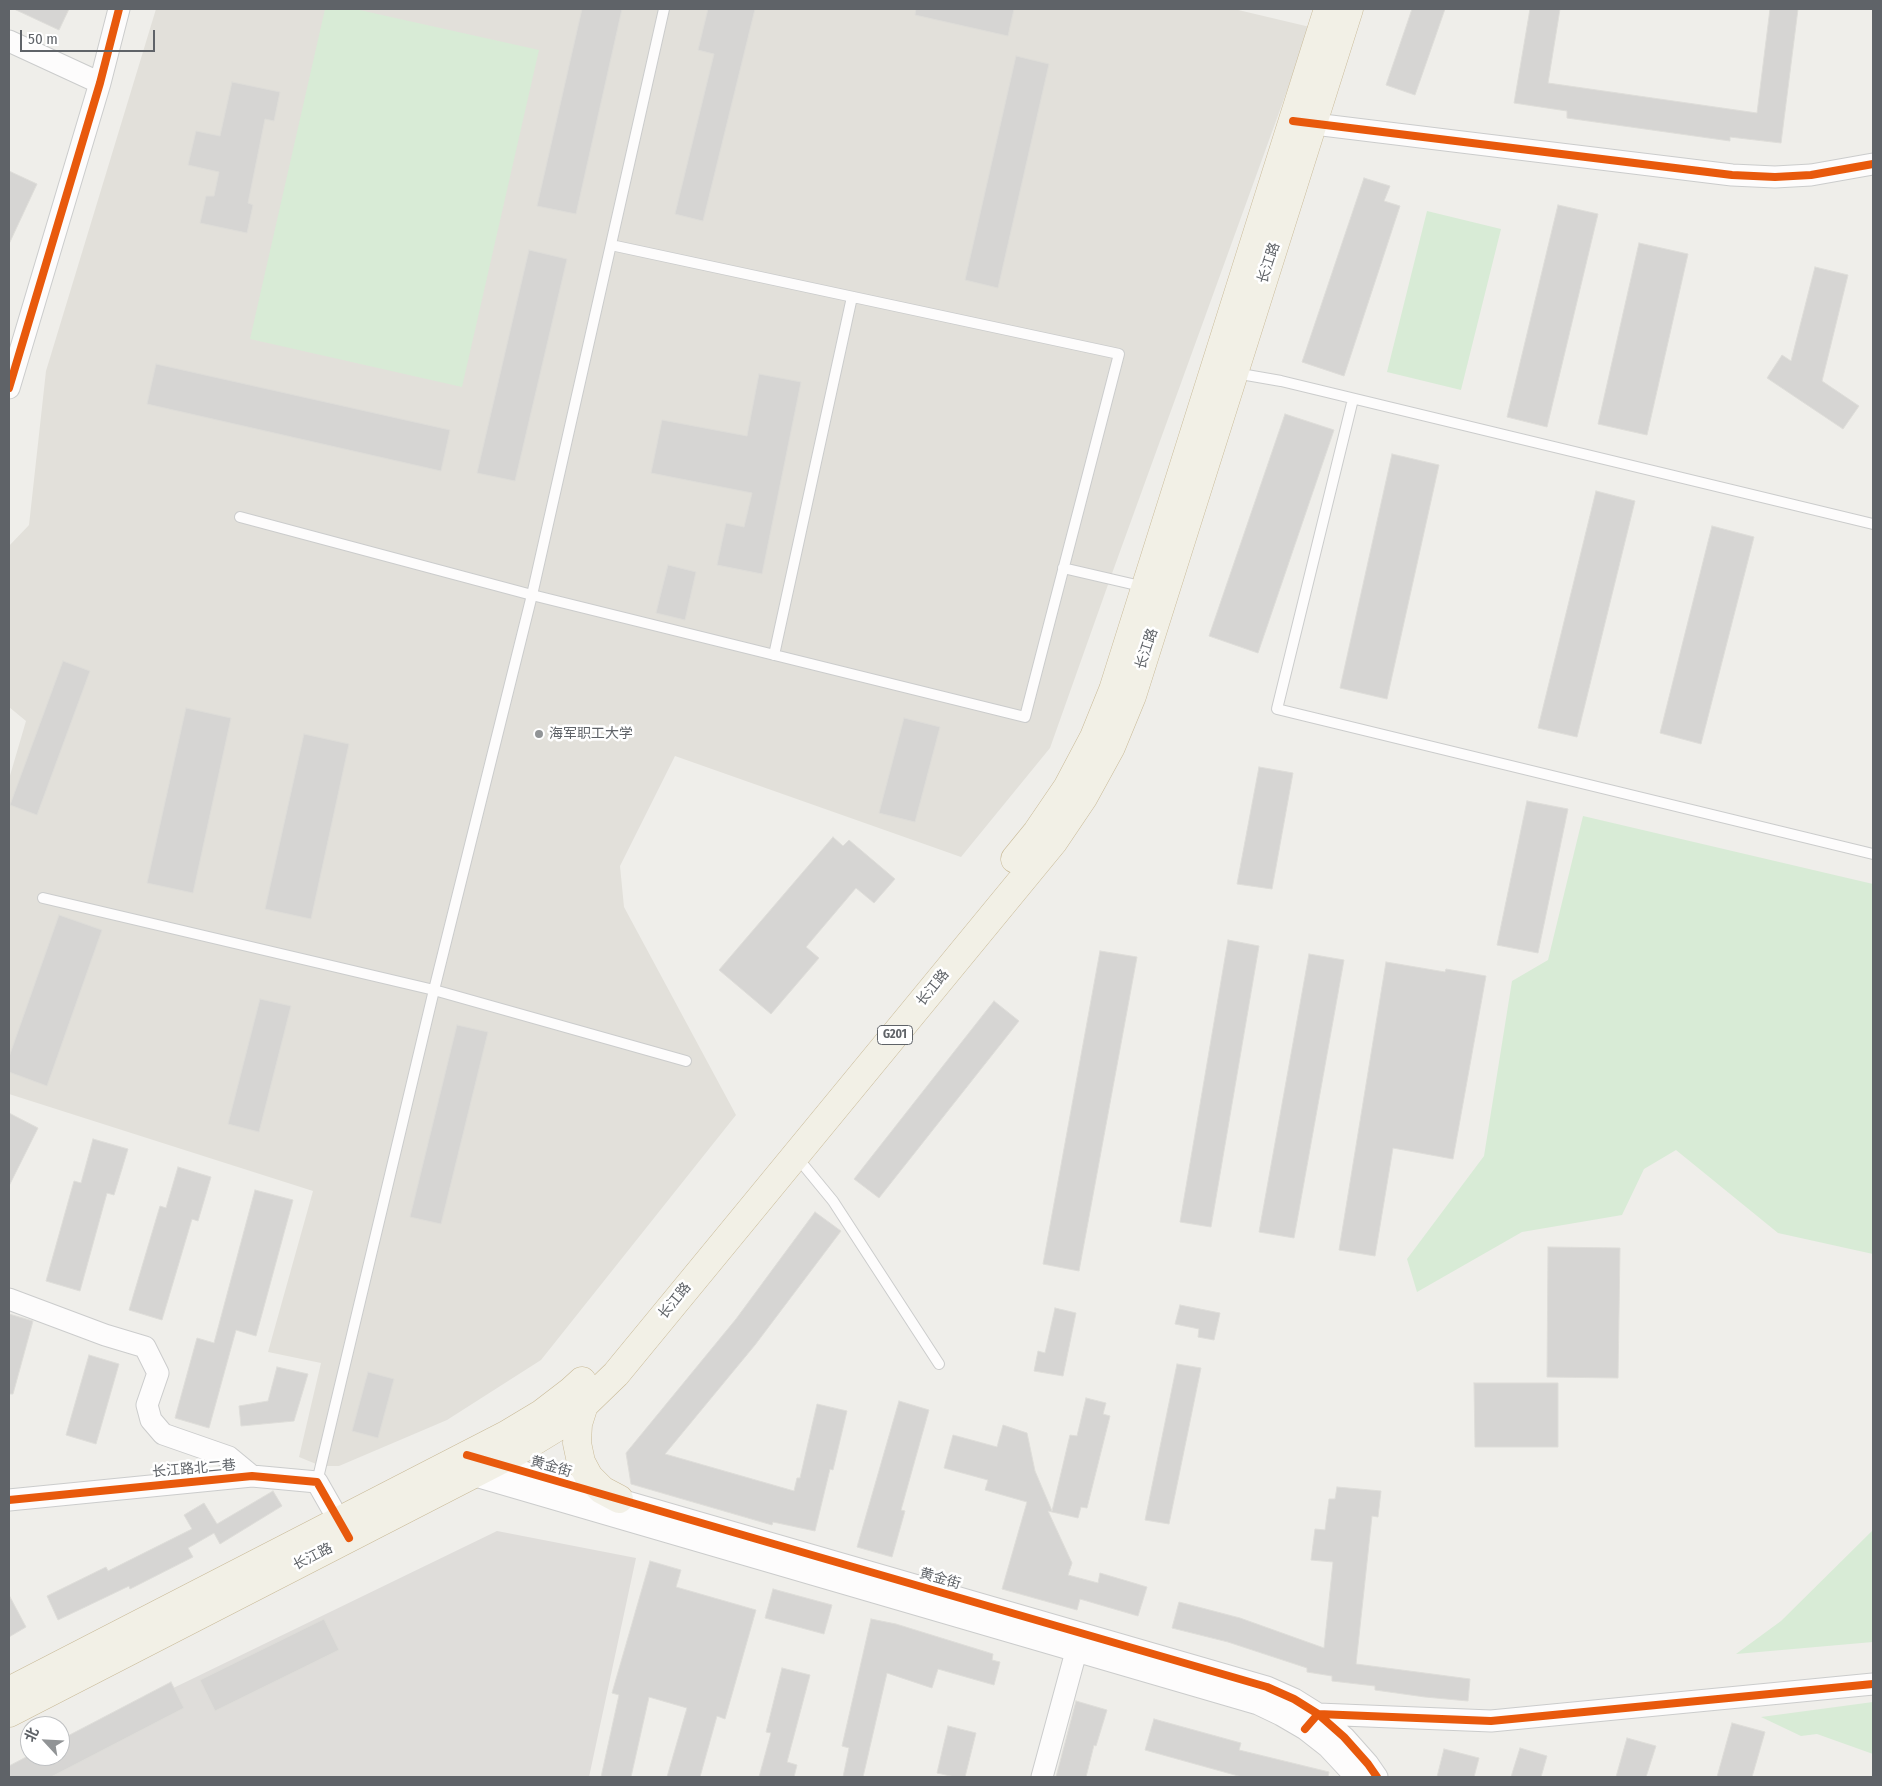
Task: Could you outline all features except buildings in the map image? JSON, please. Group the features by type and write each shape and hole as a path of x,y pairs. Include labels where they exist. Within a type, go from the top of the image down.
{"highway":[{"name":"长江路","path":"9,1691 477,1464 554,1429 584,1405 616,1374 1054,841 1083,798 1111,747 1132,696 1234,373 1303,123 1328,9"},
{"name":"长江路","path":"477,1464 506,1435 541,1414 571,1391 602,1362 1037,832 1067,788 1094,737 1113,690 1303,123 1349,9"},
{"path":"584,1405 578,1424 577,1443 581,1462 589,1477 602,1490 619,1499"},
{"name":"长江路","path":"9,1713 344,1530"}],"street":[{"path":"9,388 100,83 119,9"},
{"path":"9,41 100,83"},
{"path":"1303,123 1732,175 1775,177 1811,175 1873,164"},
{"path":"9,1299 106,1335 145,1347 158,1373 147,1405 151,1420 163,1434 229,1457 252,1476"},
{"name":"黄金街","path":"477,1464 619,1499 1079,1642 1258,1704 1281,1715 1311,1721 1344,1737 1377,1777"},
{"name":"黄金街","path":"477,1464 1079,1642"},
{"name":"长江路北二巷","path":"9,1500 252,1476 317,1482"},
{"path":"317,1482 344,1530"},
{"path":"1042,1777 1079,1642"},
{"path":"1311,1721 1490,1720 1873,1684"},
{"name":"黄金街","path":"1311,1721 1328,1747 1356,1777"}],"lane":[{"path":"317,1482 434,990 532,595 664,9"},
{"path":"240,518 532,595 1025,717 1119,354 611,245"},
{"path":"774,655 852,297"},
{"path":"1234,373 1281,381 1873,524"},
{"path":"1353,399 1277,709 1873,854"},
{"path":"1063,568 1146,587"},
{"path":"43,898 434,990 686,1061"},
{"path":"795,1155 833,1201 939,1364"}],"shaded area":[{"name":"海军职工大学","path":"156,9 1234,9 1310,27 1050,748 961,857 675,756 620,866 624,907 736,1115 541,1360 447,1420 339,1466 321,1466 299,1457 321,1363 268,1352 313,1191 9,1094 9,779 26,721 9,707 9,546 29,525 46,371"},
{"path":"497,1531 636,1558 589,1777 9,1777 9,1768 20,1762 20,1766 70,1766 70,1738"}],"green space":[{"path":"325,9 355,9 539,50 462,387 250,339"},
{"path":"1427,211 1501,229 1461,390 1387,372"},
{"path":"1583,816 1873,884 1873,1254 1778,1233 1676,1150 1644,1169 1622,1215 1522,1232 1417,1292 1407,1259 1484,1156 1512,981 1548,960"},
{"path":"1873,1530 1873,1642 1736,1654 1781,1621"},
{"path":"1873,1702 1873,1754 1817,1734 1801,1736 1761,1717"}],"cycle path":[{"path":"9,388 100,83 119,9"},
{"path":"1293,121 1732,175 1775,177 1811,175 1873,164"},
{"path":"467,1455 1267,1687 1294,1699 1318,1714 1344,1737 1377,1777"},
{"path":"9,1500 252,1476 317,1482 349,1538"},
{"path":"1305,1729 1318,1714 1491,1721 1873,1684"}],"place":[{"name":"海军职工大学","path":"539,734"}]}
